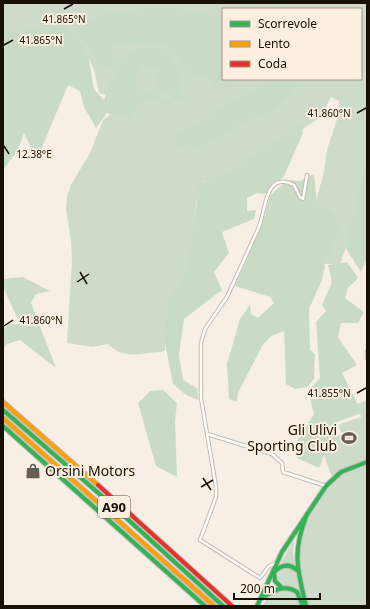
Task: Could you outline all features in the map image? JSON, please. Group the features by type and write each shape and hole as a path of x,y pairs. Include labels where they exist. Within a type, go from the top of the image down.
{"main road":[{"path":"3,402 143,525 232,606"},
{"name":"A90","path":"3,410 111,504 223,606"},
{"name":"A90","path":"3,418 214,606"},
{"path":"3,426 205,606"},
{"path":"257,606 282,552 326,486 341,472 367,462"},
{"path":"306,606 298,572 295,548 298,535 307,514"},
{"path":"274,572 279,567 285,565 292,566 298,572"},
{"path":"274,572 276,582 282,587 296,593 301,599 303,606"},
{"path":"262,598 273,590 282,587"}],"street":[{"path":"277,563 269,566 260,578 200,540 216,497 215,478 201,398 201,344 202,335 227,297 259,226 263,216 268,191 274,185 286,182 294,185 300,197 303,199 307,175"},
{"path":"367,351 367,358"},
{"path":"207,434 272,454 282,463 283,472 326,486"}],"green space":[{"path":"3,3 367,3 367,168 355,222 340,264 312,264 314,208 324,172 327,150 340,110 339,101 331,97 321,117 255,161 226,175 202,182 196,202 195,220 206,250 173,311 166,337 165,350 161,352 126,354 114,349 108,344 93,347 67,343 72,260 71,241 66,209 67,197 71,185 90,153 103,120 116,110 112,97 99,93 94,70 89,59 52,27 3,32"},
{"path":"152,8 202,11 222,19 222,80 242,80 217,90 206,78 188,71 179,62 174,51 168,46 152,44 112,46 113,67 103,69 73,25 105,14"},
{"path":"65,25 78,38 89,60 94,89 104,100 110,81 118,77 119,65 127,51 153,47 167,50 179,76 182,98 174,102 170,92 165,91 155,81 157,79 155,76 162,69 158,65 151,70 142,66 136,78 138,90 146,90 171,103 167,107 152,98 140,104 129,119 107,113 96,128 84,107 80,91 68,85 38,157 33,152 24,133 18,150 3,170 3,32"},
{"path":"271,80 299,80 292,92 274,110 245,121 191,152 177,145 176,135"},
{"path":"301,123 303,133 284,176 266,194 257,193 247,198 247,211 256,210 254,219 222,232 229,253 214,272 222,290 184,319 179,355 183,380 197,388 198,400 186,395 173,384 165,343 168,302 189,266 199,184 237,167"},
{"path":"367,162 367,258 361,272 345,247"},
{"path":"314,174 317,203 333,212 340,228 330,252 321,259 325,266 322,280 309,309 310,350 315,354 314,379 307,387 295,389 286,384 284,331 271,336 262,346 238,393 237,402 229,399 227,364 240,319 250,305 251,314 258,318 274,303 270,297 235,286 263,222 270,196 287,180 300,181"},
{"path":"347,262 358,278 348,288 345,298 364,312 358,323 341,323 338,337 357,365 342,373 362,413 337,422 319,468 297,458 297,441 314,414 308,391 320,378 316,322 326,311 322,305 332,282 328,265"},
{"path":"23,277 50,291 36,294 31,303 56,368 20,340 7,344 3,350 3,329 9,324 20,324 3,287 3,279"},
{"path":"163,390 177,403 175,421 177,477 156,466 138,403 150,391"},
{"name":"Gli Ulivi Sporting Club","path":"367,400 367,464 332,477 319,442 342,434 338,425 361,417 357,404"},
{"path":"367,465 367,606 308,606 297,558 297,548 305,524 319,499 336,479 344,473"},
{"path":"295,538 293,552 295,566 289,563 280,564"},
{"path":"287,567 295,571 303,598 290,587 282,585 278,580 278,572"},
{"path":"285,589 296,595 301,606 262,606 271,593"}],"waterway":[{"path":"239,3 247,8"},
{"path":"271,8 277,3"}],"traffic: fast":[{"path":"3,410 111,504 223,606"},
{"path":"3,426 205,606"},
{"path":"257,606 282,552 326,486 341,472 367,462"},
{"path":"306,606 298,570 298,550 299,539 307,514"},
{"path":"281,587 275,581 274,572 285,566 291,566 297,570"},
{"path":"262,598 275,590 288,588 297,592 303,606"}],"traffic: slow":[{"path":"3,402 98,485"},
{"path":"3,418 214,606"}],"traffic: jam":[{"path":"98,485 232,606"}],"place":[{"name":"Gli Ulivi Sporting Club","path":"349,438"},
{"name":"Orsini Motors","path":"33,471"}]}
